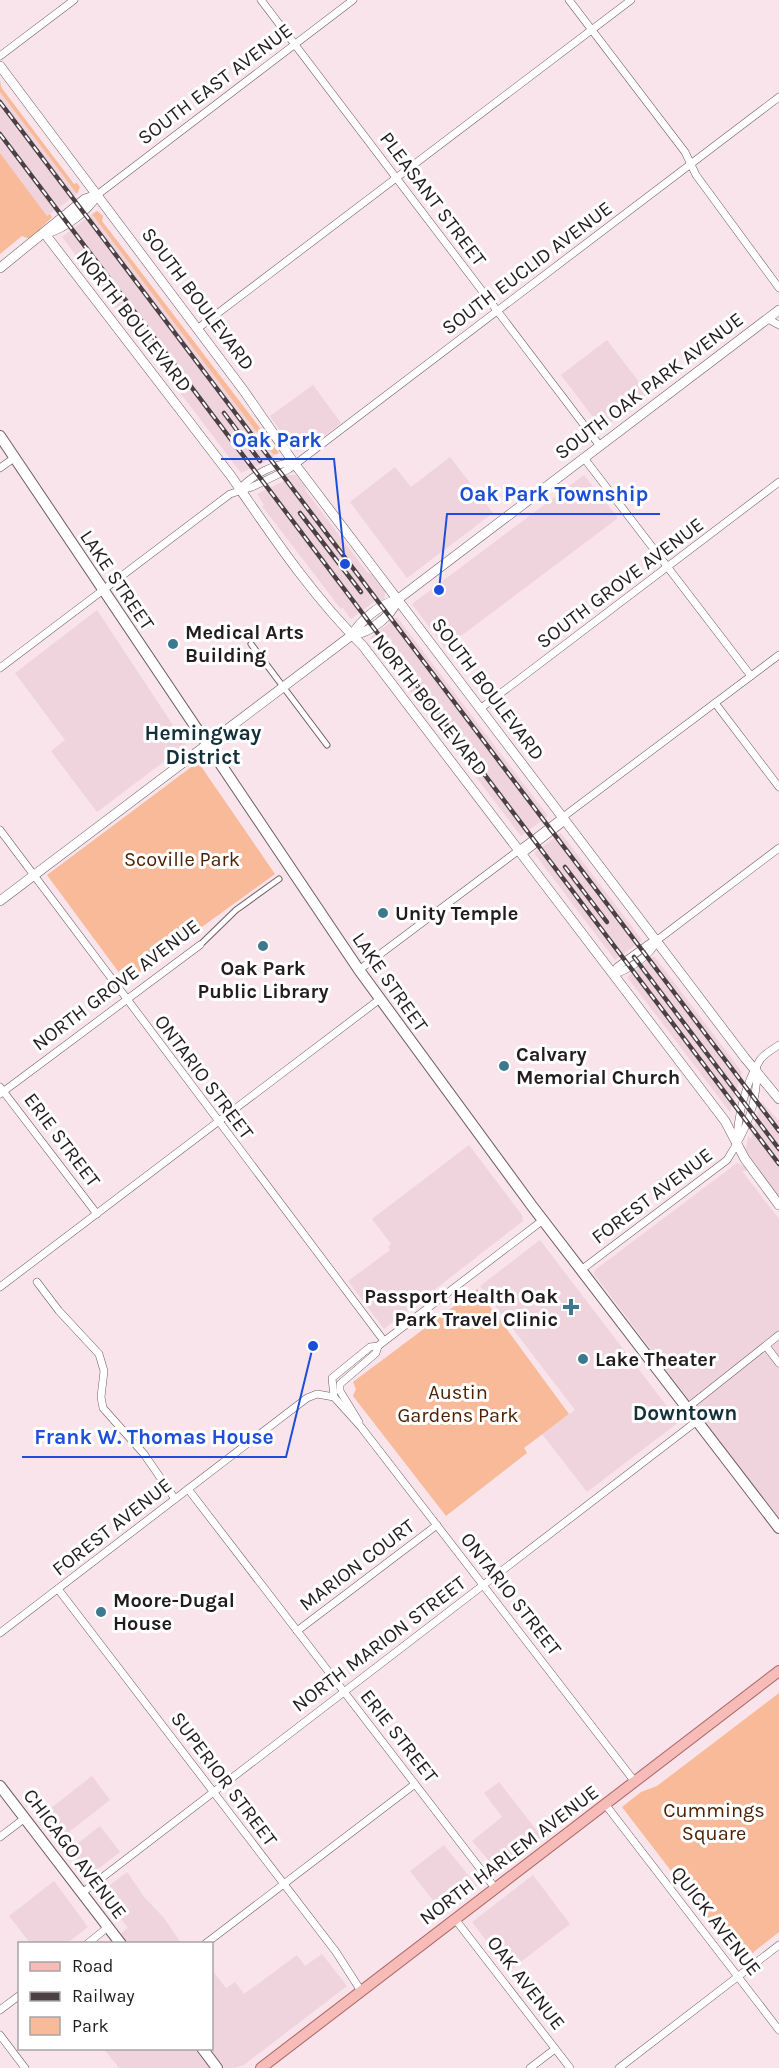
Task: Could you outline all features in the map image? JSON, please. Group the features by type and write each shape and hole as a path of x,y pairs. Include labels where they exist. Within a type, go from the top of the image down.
{"main road":[{"name":"LAKE STREET","path":"0,436 102,591 359,970 543,1221 779,1528"},
{"name":"NORTH HARLEM AVENUE","path":"261,2068 779,1671"},
{"name":"CHICAGO AVENUE","path":"0,1786 119,1942"},
{"path":"203,2050 217,2068"}],"street":[{"path":"0,56 74,0"},
{"name":"PLEASANT STREET","path":"261,0 600,446"},
{"name":"SOUTH EAST AVENUE","path":"97,195 353,0"},
{"path":"569,0 691,164 696,175 779,282"},
{"path":"197,329 631,0"},
{"name":"SOUTH BOULEVARD","path":"0,66 397,600 779,1100"},
{"name":"SOUTH EUCLID AVENUE","path":"294,463 779,97"},
{"path":"0,268 45,234 85,199 97,195"},
{"name":"NORTH BOULEVARD","path":"45,234 341,625 363,646 614,974 725,1121 745,1159 779,1205"},
{"path":"773,276 779,288"},
{"name":"SOUTH OAK PARK AVENUE","path":"0,901 352,635 358,626 388,602 397,600 779,310"},
{"path":"768,319 779,325"},
{"path":"0,468 14,458"},
{"path":"584,458 751,676"},
{"path":"0,668 240,489 248,480 283,463 294,463"},
{"name":"SOUTH GROVE AVENUE","path":"480,709 779,482"},
{"path":"251,644 327,745"},
{"path":"359,970 519,851 522,845 557,819 563,818 779,655"},
{"path":"715,703 779,787"},
{"name":"ONTARIO STREET","path":"0,830 381,1344"},
{"path":"614,974 622,972 654,948 656,941 779,848"},
{"name":"NORTH GROVE AVENUE","path":"1,1091 200,945 236,910 279,879"},
{"path":"0,1287 380,999"},
{"path":"737,1144 738,1124 750,1080 757,1070 760,1059 779,1045"},
{"name":"ERIE STREET","path":"1,1091 97,1214"},
{"name":"FOREST AVENUE","path":"581,1270 727,1160 737,1144"},
{"path":"339,1398 332,1378 370,1347 381,1344 543,1221"},
{"path":"37,1282 59,1311 99,1354 104,1371 101,1397 104,1408 144,1454 175,1499"},
{"path":"687,1408 779,1335"},
{"path":"339,1398 340,1384 376,1353 381,1344"},
{"path":"766,1346 779,1364"},
{"path":"346,1366 351,1373"},
{"name":"FOREST AVENUE","path":"0,1633 307,1398 317,1394 339,1398"},
{"name":"ONTARIO STREET","path":"339,1398 635,1782"},
{"name":"NORTH MARION STREET","path":"82,1893 697,1421"},
{"name":"ERIE STREET","path":"188,1489 495,1888"},
{"name":"MARION COURT","path":"297,1631 437,1525"},
{"name":"SUPERIOR STREET","path":"58,1589 336,1952 361,1991"},
{"path":"208,1942 415,1784"},
{"name":"QUICK AVENUE","path":"605,1804 779,2030"},
{"path":"0,1837 25,1818"},
{"name":"OAK AVENUE","path":"455,1919 570,2068"},
{"path":"89,1942 108,1927"},
{"path":"619,2068 779,1945"},
{"path":"0,2010 18,1996"},
{"path":"0,2035 25,2068"},
{"path":"530,2068 555,2049"}],"shaded area":[{"path":"0,92 77,194 47,216 0,153"},
{"path":"92,214 274,455 273,458 241,473 62,237"},
{"path":"607,340 648,394 602,429 561,375"},
{"path":"313,385 341,423 308,448 293,450 270,416"},
{"path":"450,457 493,513 407,578 350,502 395,467 411,487"},
{"path":"286,475 296,475 367,572 373,575 386,591 383,601 379,598 351,619 343,608 341,609 262,506 264,505 257,494 288,479"},
{"path":"584,475 618,518 445,648 412,604"},
{"path":"97,610 186,745 97,812 51,751 65,740 15,673"},
{"path":"397,617 548,816 521,836 370,638"},
{"path":"561,833 642,940 615,960 534,853"},
{"path":"654,956 742,1072 730,1112 627,977"},
{"path":"761,1101 779,1121 779,1199 745,1153 748,1136 751,1139"},
{"path":"469,1145 522,1215 523,1221 384,1329 348,1281 390,1250 388,1246 391,1244 372,1219"},
{"path":"737,1163 749,1170 742,1171 779,1219 779,1520 594,1274 595,1270"},
{"path":"540,1240 679,1422 587,1492 542,1434 575,1410 480,1286"},
{"path":"92,1776 110,1800 60,1839 42,1815"},
{"path":"499,1782 542,1837 497,1870 472,1841 502,1817 484,1793"},
{"path":"100,1826 120,1852 89,1876 69,1850"},
{"path":"444,1845 477,1886 443,1913 410,1871"},
{"path":"127,1872 180,1942 108,1942 128,1928 101,1892"},
{"path":"533,1875 570,1924 509,1971 472,1922"},
{"path":"54,1881 88,1927 68,1942 29,1942 9,1916"},
{"path":"322,1954 347,1986 244,2065 234,2068 119,2068 105,2050 213,2050 213,1971 226,1988 235,1982 244,1994 297,1955 305,1966"}],"green space":[{"path":"0,80 1,87 74,184 77,183 80,187 77,194 0,92"},
{"path":"0,153 47,216 50,214 52,217 30,239 22,236 0,254"},
{"path":"97,211 103,216 102,221 279,453 274,455 92,214"},
{"name":"Scoville Park","path":"198,762 275,874 126,982 47,875"},
{"name":"Austin Gardens Park","path":"477,1289 569,1414 524,1448 527,1453 446,1516 353,1396 356,1389 353,1382"},
{"name":"Cummings Square","path":"779,1693 779,1932 741,1962 622,1807 641,1792 657,1786"}],"railway":[{"path":"0,102 779,1131"},
{"path":"0,134 779,1164"},
{"path":"224,413 260,461"},
{"path":"300,513 361,592"},
{"path":"565,867 607,922"},
{"path":"634,957 779,1149"}],"place":[{"name":"Oak Park","path":"345,564"},
{"name":"Oak Park Township","path":"439,590"},
{"name":"Medical Arts Building","path":"173,644"},
{"name":"Unity Temple","path":"383,913"},
{"name":"Oak Park Public Library","path":"263,946"},
{"name":"Calvary Memorial Church","path":"504,1066"},
{"name":"Passport Health Oak Park Travel Clinic","path":"571,1307"},
{"name":"Frank W. Thomas House","path":"313,1346"},
{"name":"Lake Theater","path":"583,1359"},
{"name":"Moore-Dugal House","path":"101,1612"}],"district":[{"name":"Hemingway District","path":"203,745"},
{"name":"Downtown","path":"685,1413"}]}
